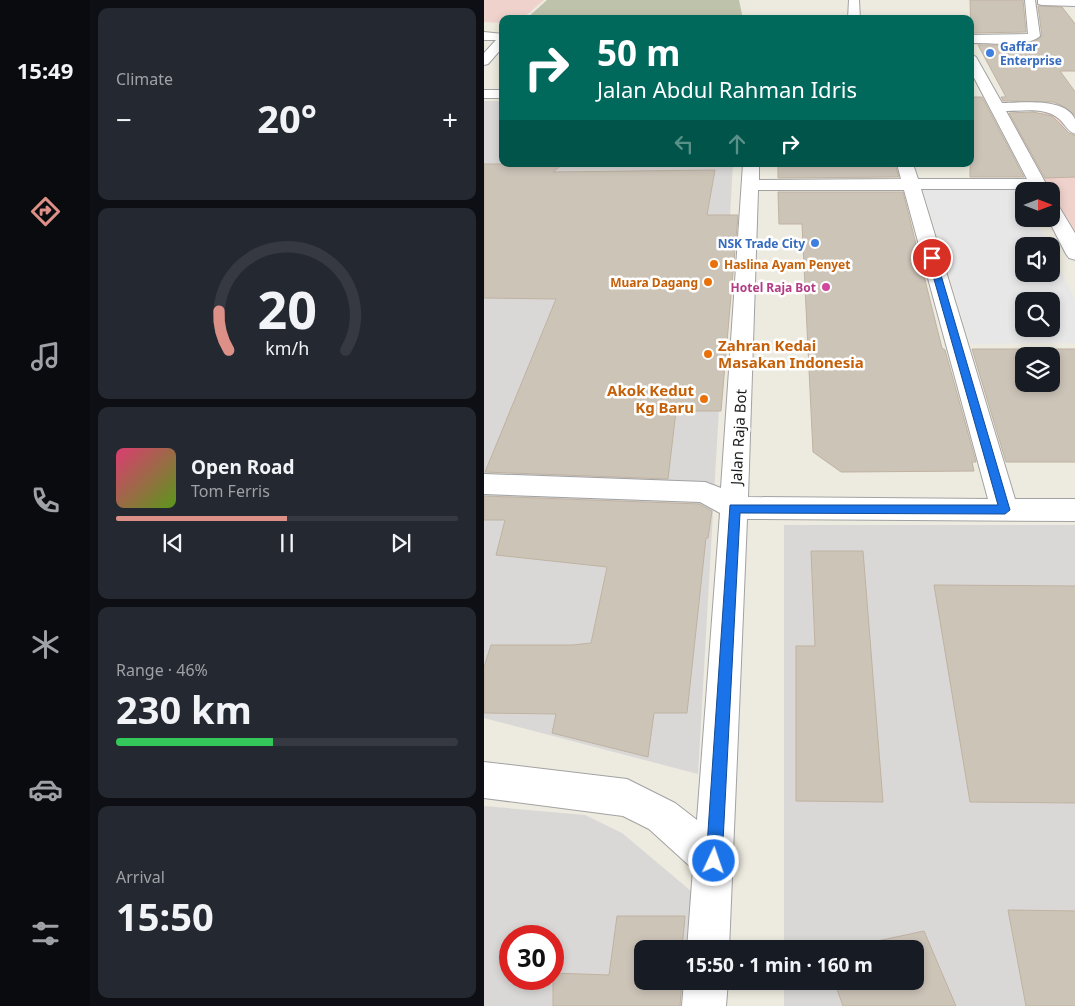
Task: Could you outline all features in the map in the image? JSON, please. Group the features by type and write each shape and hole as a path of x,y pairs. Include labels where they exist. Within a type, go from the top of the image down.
{"street":[{"path":"844,0 854,0 854,15"},
{"path":"974,39 1026,39 1034,36 1036,1 1075,3"},
{"path":"484,25 499,26"},
{"path":"484,36 499,37"},
{"path":"484,61 499,44"},
{"path":"974,64 1037,182"},
{"path":"484,94 499,94"},
{"path":"997,107 1049,108 1064,115 1075,130"},
{"path":"750,174 907,174 1015,185"},
{"name":"Jalan Raja Bot","path":"709,940 734,508 750,174"},
{"path":"907,174 1005,510"},
{"path":"1060,225 1075,254"},
{"path":"484,484 705,492 734,508 1075,510"},
{"path":"484,780 627,798 662,816 714,861"},
{"path":"704,1006 705,990"}],"shaded area":[{"path":"484,0 544,0 527,15 499,15 499,23 484,22"},
{"path":"547,0 739,0 742,15 530,15"},
{"path":"484,101 499,101 499,167 733,167 698,774 484,718"},
{"path":"1008,113 1055,113 1075,143 1075,234 1060,207 1060,182 1046,182"},
{"path":"923,190 1015,190 1015,228 1040,228 1044,237 1015,237 1015,282 1060,282 1060,269 1075,300 1075,343 970,344"},
{"path":"784,525 1075,525 1075,1006 784,1006 784,990 924,990 924,940 784,940"},
{"path":"484,806 585,815 622,833 691,891 687,940 634,940 634,990 682,990 681,1006 484,1006"}],"building":[{"path":"970,0 1023,0 1026,32 974,33 974,15 970,15"},
{"path":"1038,6 1062,7 1076,25 1076,71 1060,71 1076,93 1076,116 1063,106 1053,102 1003,101 1001,97 1006,97 978,45 1018,45 1036,41 1042,36"},
{"path":"974,97 982,97 1024,177 970,177 970,167 974,167"},
{"path":"1033,112 1052,116 1069,133 1076,136 1076,177 1045,178 1009,113"},
{"path":"484,164 499,164 499,167 559,167 553,172 715,170 707,215 738,215 721,411 676,411 668,479 485,472 556,299 484,298"},
{"path":"778,167 896,167 899,177 778,178"},
{"path":"778,192 903,192 942,348 945,350 976,462 972,462 974,471 841,472 813,452 802,224 779,224"},
{"path":"972,349 1015,349 1015,392 1060,392 1060,349 1076,349 1076,462 1006,462"},
{"path":"484,496 699,504 712,511 708,538 706,538 687,713 654,713 648,757 552,733 556,714 484,713 484,667 491,645 572,645 591,643 607,567 496,555 505,520 484,520"},
{"path":"811,551 863,551 883,802 796,801 796,646 815,646"},
{"path":"934,585 1076,586 1076,803 970,802"},
{"path":"1008,910 1076,911 1076,1006 1026,1006"},
{"path":"617,916 685,916 683,940 634,940 634,990 681,990 680,1006 553,1006 553,990 564,990 564,973 609,975"},
{"path":"924,931 956,1006 843,1006 837,990 924,990 924,940 882,940"}],"place":[{"name":"Gaffar Enterprise","path":"990,53"},
{"name":"NSK Trade City","path":"815,243"},
{"name":"Haslina Ayam Penyet","path":"714,264"},
{"name":"Muara Dagang","path":"708,282"},
{"name":"Hotel Raja Bot","path":"826,287"},
{"name":"Zahran Kedai Masakan Indonesia","path":"708,354"},
{"name":"Akok Kedut Kg Baru","path":"704,399"}],"route":[{"path":"714,861 734,508 1005,510 932,258"}]}
